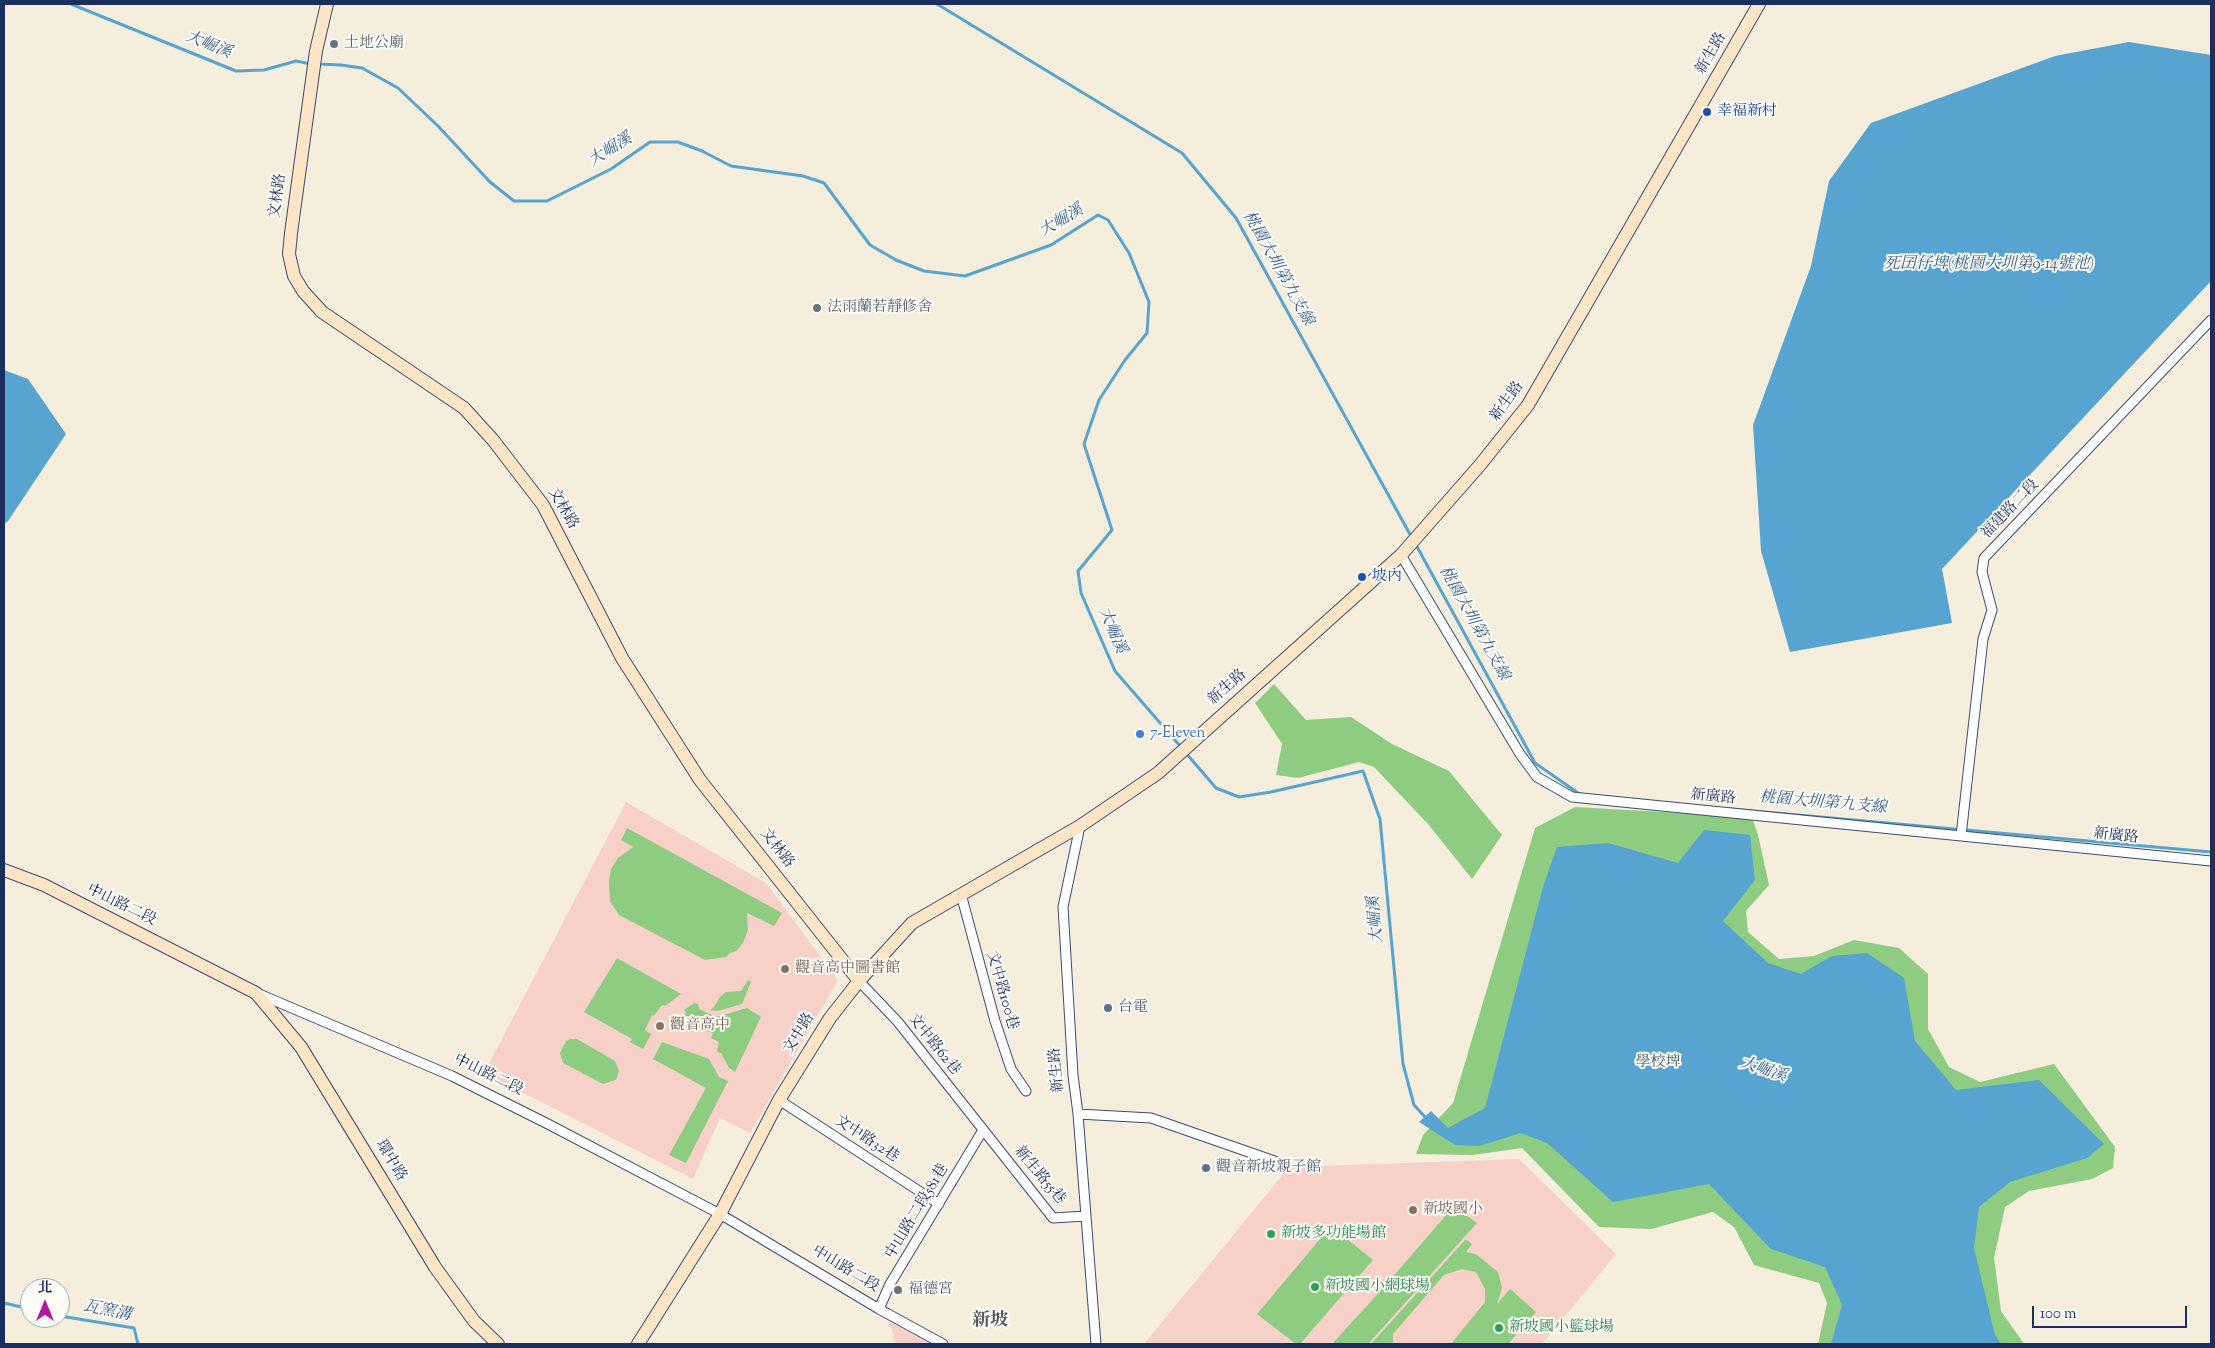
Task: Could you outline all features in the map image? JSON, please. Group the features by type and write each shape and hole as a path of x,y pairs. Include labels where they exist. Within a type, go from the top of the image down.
{"street":[{"name":"文林路","path":"328,4 315,57 290,240 289,254 294,276 303,291 322,312 464,408 493,440 543,505 622,658 700,780 859,981"},
{"name":"新生路","path":"1096,1344 1078,1114 1073,1075 1063,907 1080,826 1158,773 1189,746 1400,555 1480,466 1528,406 1759,4"},
{"name":"福建路二段","path":"1961,836 1983,639 1992,610 1982,572 1984,558 2211,320"},
{"name":"新廣路","path":"1400,555 1520,754 1537,777 1572,798 2211,860"},
{"name":"文中路","path":"638,1344 720,1214 779,1100 830,1018 859,981 912,923 1080,826"},
{"name":"中山路二段","path":"4,870 44,885 256,993 452,1076 546,1123 720,1214 879,1310 943,1344"},
{"name":"文中路100巷","path":"961,894 995,1021 1010,1069 1026,1090"},
{"name":"文中路62巷","path":"859,981 898,1022 983,1130"},
{"name":"環中路","path":"256,993 301,1047 435,1267 474,1322 498,1344"},
{"name":"文中路32巷","path":"779,1100 938,1204"},
{"path":"1078,1114 1151,1118 1283,1164"},
{"name":"中山路二段581巷","path":"879,1310 890,1284 983,1130"},
{"name":"新生路55巷","path":"983,1130 1053,1218 1086,1216"}],"shaded area":[{"name":"觀音高中","path":"626,802 766,883 838,980 750,1133 720,1118 693,1179 484,1073"},
{"name":"新坡國小","path":"1519,1159 1616,1254 1542,1344 1144,1344 1289,1167"},
{"path":"889,1321 930,1344 896,1344"}],"green space":[{"path":"1274,684 1306,720 1351,717 1392,744 1449,771 1502,835 1472,879 1428,824 1374,767 1359,762 1298,778 1276,775 1282,744 1255,703"},
{"name":"學校埤","path":"1575,807 1752,817 1769,885 1746,911 1748,932 1779,959 1814,956 1854,940 1899,948 1928,974 1928,1029 1949,1067 1980,1082 2054,1064 2115,1147 2113,1168 2092,1179 2029,1191 2005,1207 1994,1258 2001,1311 2024,1344 1818,1344 1827,1303 1819,1283 1754,1265 1734,1227 1713,1212 1651,1229 1599,1227 1522,1148 1473,1155 1416,1154 1423,1135 1453,1103 1535,828"},
{"path":"627,828 782,913 774,926 747,913 748,930 743,943 736,951 726,957 705,960 619,915 610,901 609,880 611,869 618,858 633,847 621,840"},
{"path":"617,958 681,994 665,1006 662,1005 654,1016 652,1015 645,1030 651,1034 643,1049 630,1042 632,1039 584,1012"},
{"path":"748,980 751,982 742,1004 718,1011 710,1010 726,992 741,991"},
{"path":"694,1003 698,1004 699,1009 716,1017 747,1008 761,1017 735,1072 729,1068 721,1053 717,1052 719,1042 711,1038 713,1033 683,1021 686,1013 684,1010"},
{"path":"577,1039 615,1061 619,1071 616,1080 603,1084 563,1063 560,1053 566,1041"},
{"path":"662,1042 709,1059 719,1077 728,1081 686,1163 669,1155 706,1088 653,1059"},
{"path":"1454,1206 1477,1223 1368,1344 1332,1344 1384,1287"},
{"name":"新坡國小網球場","path":"1331,1226 1373,1260 1300,1344 1296,1344 1257,1314"},
{"path":"1466,1239 1472,1244 1466,1252 1476,1254 1498,1272 1502,1288 1497,1304 1510,1289 1536,1312 1508,1344 1451,1344 1485,1302 1485,1289 1476,1272 1462,1269 1444,1275 1393,1334 1393,1344 1371,1344"}],"water":[{"name":"死囝仔埤(桃園大圳第9-14號池)","path":"2129,42 2211,55 2211,281 1942,569 1952,623 1790,652 1761,551 1753,425 1811,266 1829,181 1871,123 2055,56"},
{"path":"4,370 28,379 66,434 8,521 4,524"},
{"name":"學校埤","path":"1704,830 1750,835 1755,880 1723,921 1768,963 1801,974 1832,956 1867,953 1904,978 1915,1041 1956,1090 2039,1080 2104,1144 2087,1158 2010,1182 1979,1207 1974,1248 1995,1335 2001,1344 1831,1344 1842,1305 1825,1267 1771,1249 1709,1184 1613,1202 1547,1143 1521,1133 1479,1146 1455,1145 1419,1122 1431,1111 1448,1128 1485,1108 1543,887 1557,847 1608,843 1678,863"}],"waterway":[{"name":"大崛溪","path":"71,4 236,71 264,70 296,61 311,64"},
{"name":"桃園大圳第九支線","path":"937,4 1182,153 1236,218 1412,538"},
{"name":"大崛溪","path":"317,64 362,68 398,88 438,126 490,182 514,201 547,201 611,169 650,142 678,142 702,151 731,166 803,176 824,183 870,245 896,260 924,271 965,276 1051,245 1098,215 1108,220 1129,253 1149,302 1147,333 1125,360 1099,400 1084,444 1112,530 1078,571 1081,593 1115,671 1181,747"},
{"name":"桃園大圳第九支線","path":"1415,543 1535,763 1581,795"},
{"name":"大崛溪","path":"1185,752 1216,788 1239,797 1271,792 1363,771 1380,819 1403,1064 1414,1105 1426,1118"},
{"name":"桃園大圳第九支線","path":"1731,809 2211,852"},
{"name":"瓦窯溝","path":"4,1303 20,1307"},
{"name":"瓦窯溝","path":"70,1318 134,1328 138,1344"}],"place":[{"name":"土地公廟","path":"334,44"},
{"name":"幸福新村","path":"1707,112"},
{"name":"法雨蘭若靜修舍","path":"817,308"},
{"name":"坡內","path":"1362,577"},
{"name":"7-Eleven","path":"1140,734"},
{"name":"觀音高中圖書館","path":"785,969"},
{"name":"台電","path":"1108,1008"},
{"name":"觀音高中","path":"660,1026"},
{"name":"觀音新坡親子館","path":"1206,1168"},
{"name":"新坡國小","path":"1413,1210"},
{"name":"新坡多功能場館","path":"1271,1234"},
{"name":"新坡國小網球場","path":"1315,1287"},
{"name":"福德宮","path":"898,1290"},
{"name":"新坡國小籃球場","path":"1499,1328"}],"district":[{"name":"新坡","path":"990,1322"}]}
